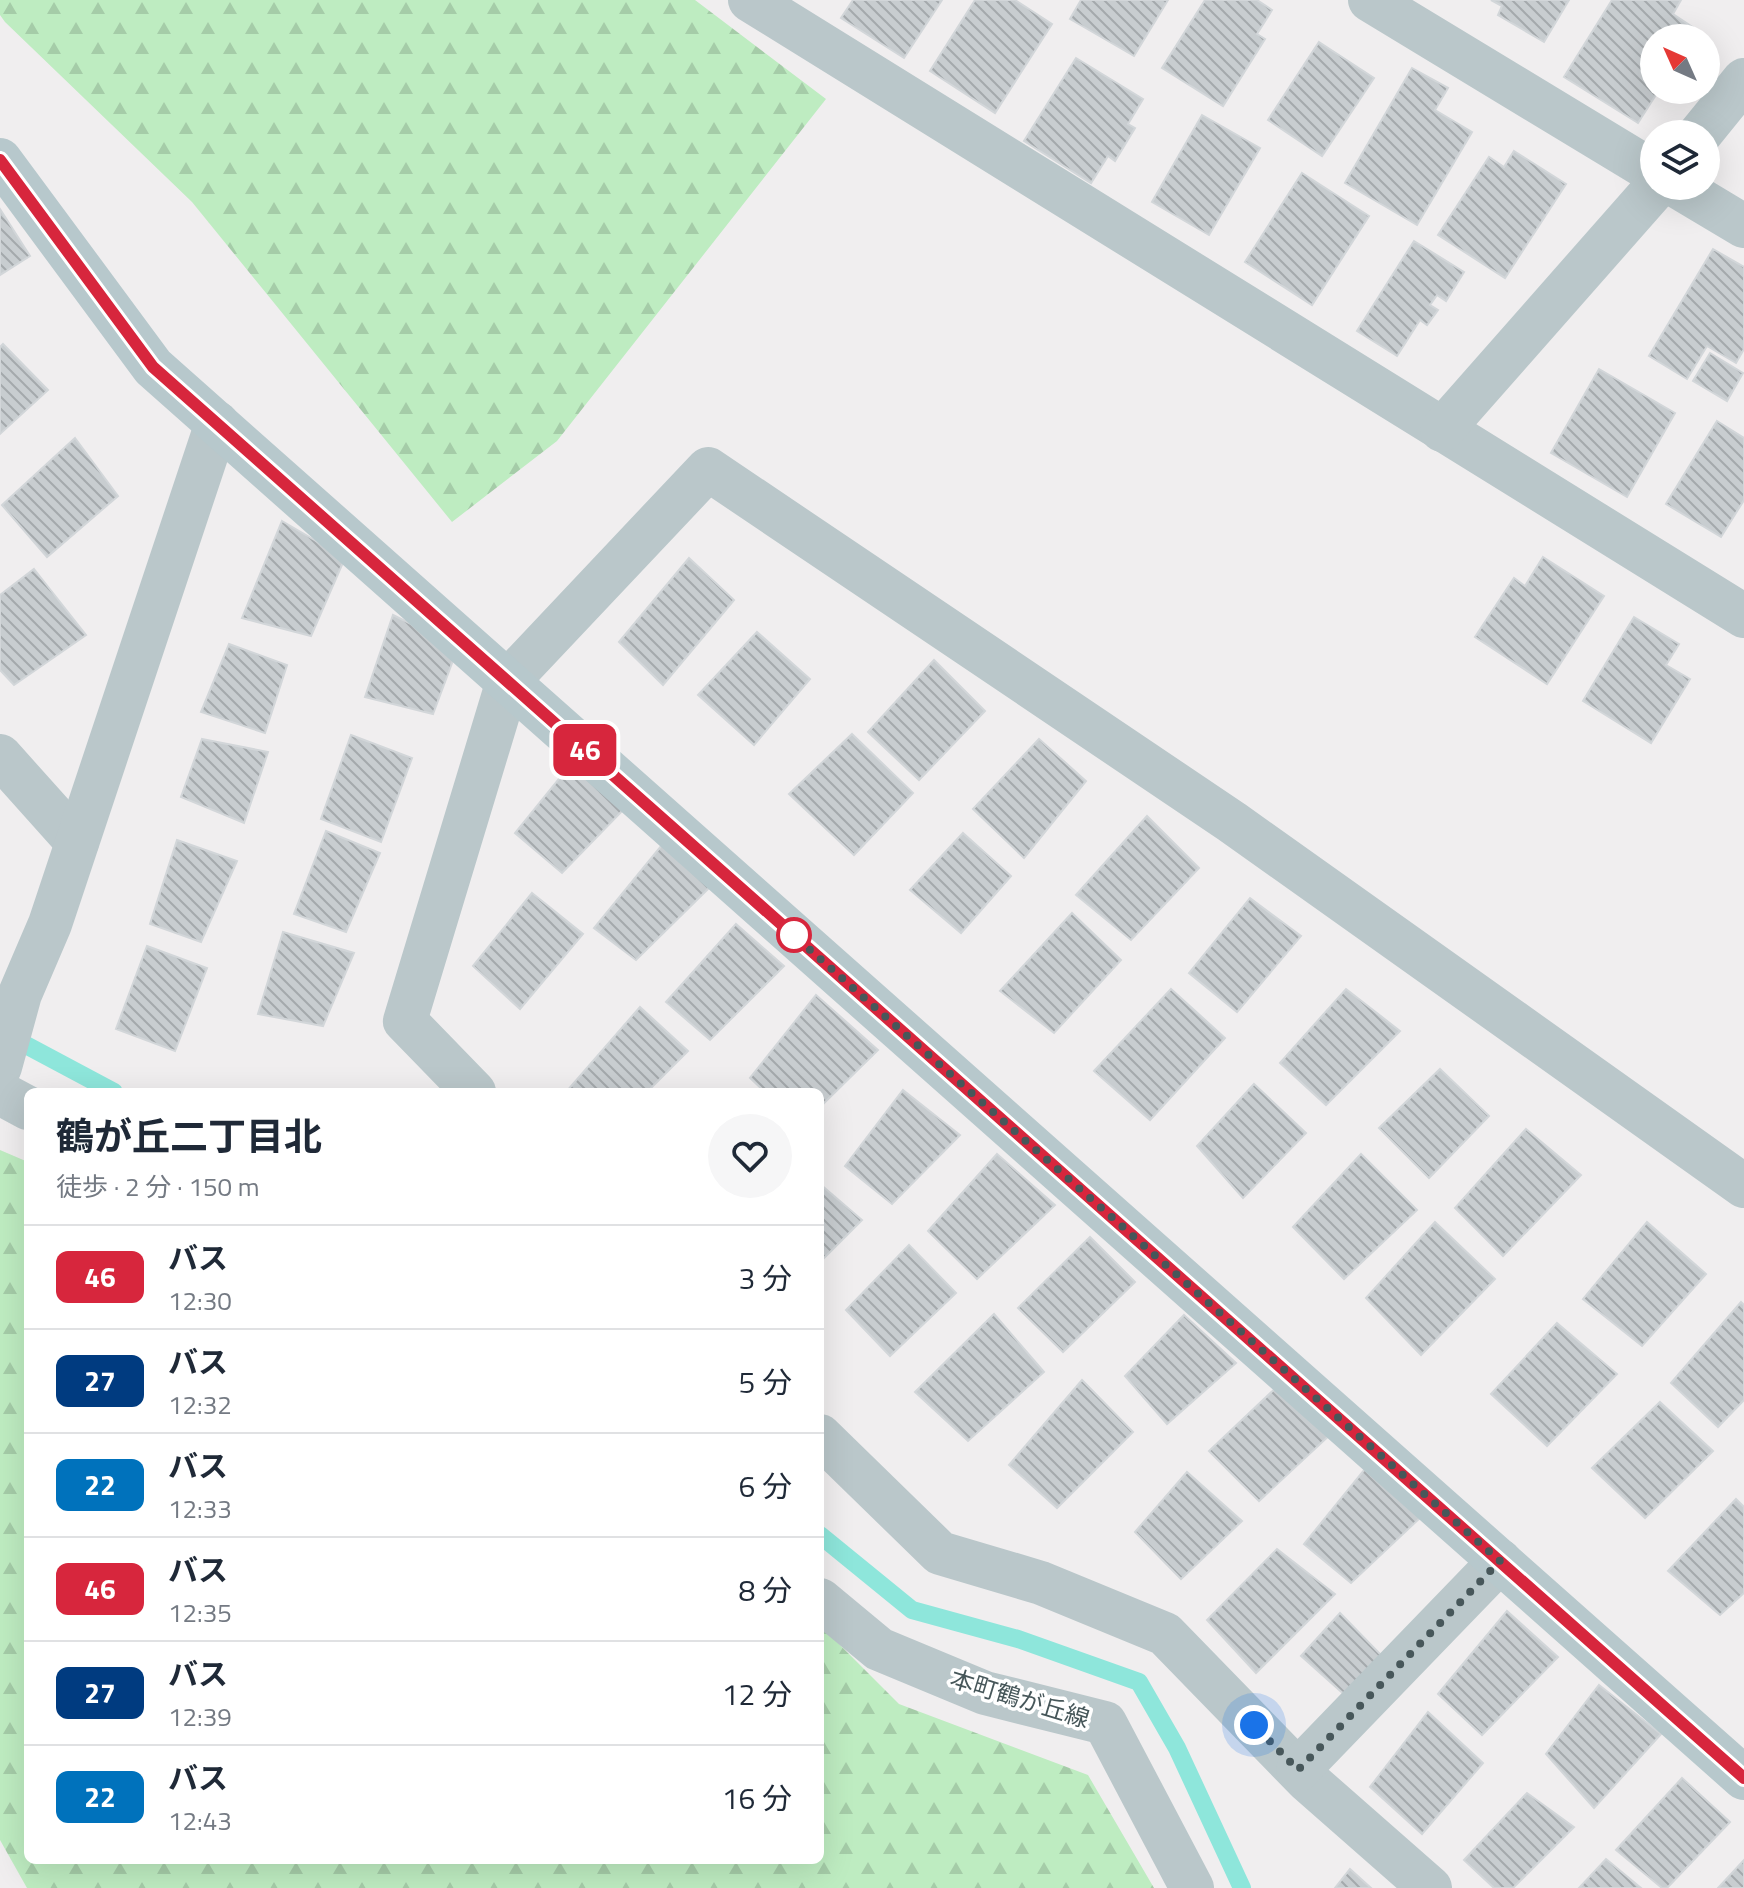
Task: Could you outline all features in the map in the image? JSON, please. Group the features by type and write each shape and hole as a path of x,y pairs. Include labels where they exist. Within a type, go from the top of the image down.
{"street":[{"path":"750,0 1744,616"},
{"path":"1370,0 1640,164"},
{"path":"1711,120 1744,80"},
{"path":"0,160 153,367 1744,1778"},
{"path":"1442,430 1645,200"},
{"path":"1700,200 1744,226"},
{"path":"0,1067 20,994 50,924 217,423"},
{"path":"470,1088 405,1021 508,681 708,469 1232,822 1744,1186"},
{"path":"0,756 77,842"},
{"path":"0,1093 24,1106"},
{"path":"824,1440 940,1553 1041,1583 1165,1634 1298,1770 1430,1888"},
{"path":"1298,1770 1500,1561"},
{"name":"本町鶴が丘線","path":"824,1603 879,1649 985,1693 1105,1723 1192,1888"}],"green space":[{"path":"0,0 695,0 826,99 557,441 452,522 192,202 5,22 0,15"},
{"path":"0,1150 24,1160 24,1864 824,1864 824,1629 899,1704 1088,1775 1154,1888 27,1888 0,1840"}],"building":[{"path":"853,0 942,0 904,58 841,18"},
{"path":"975,0 1015,0 1052,24 995,113 930,71"},
{"path":"1081,0 1168,0 1134,56 1070,19"},
{"path":"1205,0 1257,0 1272,10 1257,34 1265,39 1223,106 1162,68"},
{"path":"1491,0 1569,0 1544,42 1498,15 1502,6"},
{"path":"1612,0 1681,0 1673,14 1688,24 1640,24 1640,104 1650,104 1638,123 1564,77"},
{"path":"1319,42 1374,78 1322,156 1268,120"},
{"path":"1076,58 1143,99 1128,124 1135,128 1115,161 1108,156 1091,183 1024,141"},
{"path":"1412,68 1448,88 1435,110 1472,132 1417,225 1345,183"},
{"path":"1202,115 1260,148 1209,235 1152,202"},
{"path":"1514,151 1566,184 1505,278 1438,235 1489,157 1504,167"},
{"path":"1302,173 1369,216 1312,305 1245,262"},
{"path":"0,209 30,256 0,275"},
{"path":"1414,241 1464,272 1446,301 1437,295 1430,305 1438,310 1427,325 1420,320 1397,356 1357,331"},
{"path":"1713,249 1744,267 1744,349 1736,363 1707,346 1687,379 1649,356"},
{"path":"3,344 48,390 0,434 0,347"},
{"path":"1710,353 1743,373 1727,401 1693,381"},
{"path":"1599,369 1675,413 1627,497 1551,453"},
{"path":"1717,421 1744,438 1744,500 1721,537 1666,504"},
{"path":"75,438 118,496 47,557 2,505"},
{"path":"282,521 345,558 311,636 242,618"},
{"path":"1543,557 1604,596 1547,684 1475,637 1514,578 1525,586"},
{"path":"689,558 734,600 663,685 619,642"},
{"path":"34,569 86,635 14,685 0,670 0,595"},
{"path":"393,615 458,647 433,714 365,697"},
{"path":"1634,617 1679,644 1666,665 1690,679 1651,743 1583,701"},
{"path":"757,632 810,679 754,745 698,695"},
{"path":"229,644 287,665 265,733 201,712"},
{"path":"934,660 985,711 919,780 868,732"},
{"path":"852,734 913,793 854,855 789,794"},
{"path":"351,735 412,758 381,842 321,819"},
{"path":"202,739 268,752 244,823 181,797"},
{"path":"1039,739 1086,781 1024,858 973,809"},
{"path":"571,764 623,810 562,873 515,833"},
{"path":"1147,816 1199,868 1131,940 1076,895"},
{"path":"326,831 380,853 346,932 294,914"},
{"path":"963,833 1011,876 961,933 910,890"},
{"path":"177,840 237,861 201,942 150,924"},
{"path":"662,845 711,886 636,960 594,928"},
{"path":"532,893 583,934 520,1009 473,966"},
{"path":"1250,898 1301,936 1237,1012 1189,973"},
{"path":"1072,913 1121,960 1054,1033 1000,991"},
{"path":"736,924 784,966 710,1040 666,1002"},
{"path":"283,932 354,953 323,1026 258,1014"},
{"path":"147,946 207,968 175,1051 116,1029"},
{"path":"1171,989 1225,1038 1150,1120 1094,1071"},
{"path":"1346,989 1400,1031 1326,1105 1280,1063"},
{"path":"816,995 878,1050 824,1103 824,1088 761,1088 750,1078"},
{"path":"640,1007 688,1051 651,1088 569,1088"},
{"path":"1440,1069 1489,1116 1429,1178 1379,1128"},
{"path":"1254,1084 1306,1133 1243,1198 1197,1146"},
{"path":"903,1090 960,1135 892,1204 845,1166"},
{"path":"1526,1129 1581,1175 1503,1256 1455,1208"},
{"path":"997,1154 1055,1205 977,1279 928,1231"},
{"path":"1361,1154 1417,1210 1344,1279 1293,1227"},
{"path":"824,1187 862,1220 824,1258"},
{"path":"1435,1222 1495,1279 1421,1355 1366,1298"},
{"path":"1647,1222 1706,1274 1642,1346 1583,1299"},
{"path":"1090,1237 1135,1282 1063,1352 1018,1308"},
{"path":"909,1245 956,1293 890,1356 846,1310"},
{"path":"1741,1302 1744,1305 1744,1400 1718,1427 1671,1383"},
{"path":"994,1314 1044,1372 968,1441 915,1392"},
{"path":"1184,1315 1236,1363 1167,1424 1125,1376"},
{"path":"1557,1323 1617,1374 1547,1446 1491,1394"},
{"path":"1082,1380 1133,1432 1057,1508 1009,1465"},
{"path":"1281,1383 1333,1432 1259,1501 1209,1451"},
{"path":"1660,1402 1713,1451 1645,1518 1592,1468"},
{"path":"1369,1464 1422,1516 1351,1583 1304,1544"},
{"path":"1187,1472 1242,1521 1181,1579 1135,1532"},
{"path":"1736,1499 1744,1507 1744,1593 1720,1615 1668,1571"},
{"path":"1277,1549 1335,1594 1256,1673 1207,1620"},
{"path":"1507,1611 1558,1657 1482,1735 1438,1694"},
{"path":"1340,1613 1381,1655 1346,1696 1301,1656"},
{"path":"1599,1685 1661,1734 1594,1808 1546,1754"},
{"path":"1428,1712 1483,1763 1422,1834 1370,1787"},
{"path":"1682,1778 1730,1822 1667,1888 1662,1888 1616,1850"},
{"path":"1527,1793 1574,1827 1513,1888 1494,1888 1464,1860"},
{"path":"1606,1859 1641,1888 1579,1888"},
{"path":"1744,1860 1744,1888 1718,1888"},
{"path":"1350,1869 1371,1888 1335,1888"}],"waterway":[{"path":"9,1036 106,1088"},
{"path":"824,1538 912,1610 1018,1639 1139,1682 1177,1748 1242,1888"}],"bus line":[{"name":"46","path":"0,160 153,367 1744,1778"}],"route":[{"path":"794,935 791,933 1500,1561 1298,1770 1254,1725"}]}
